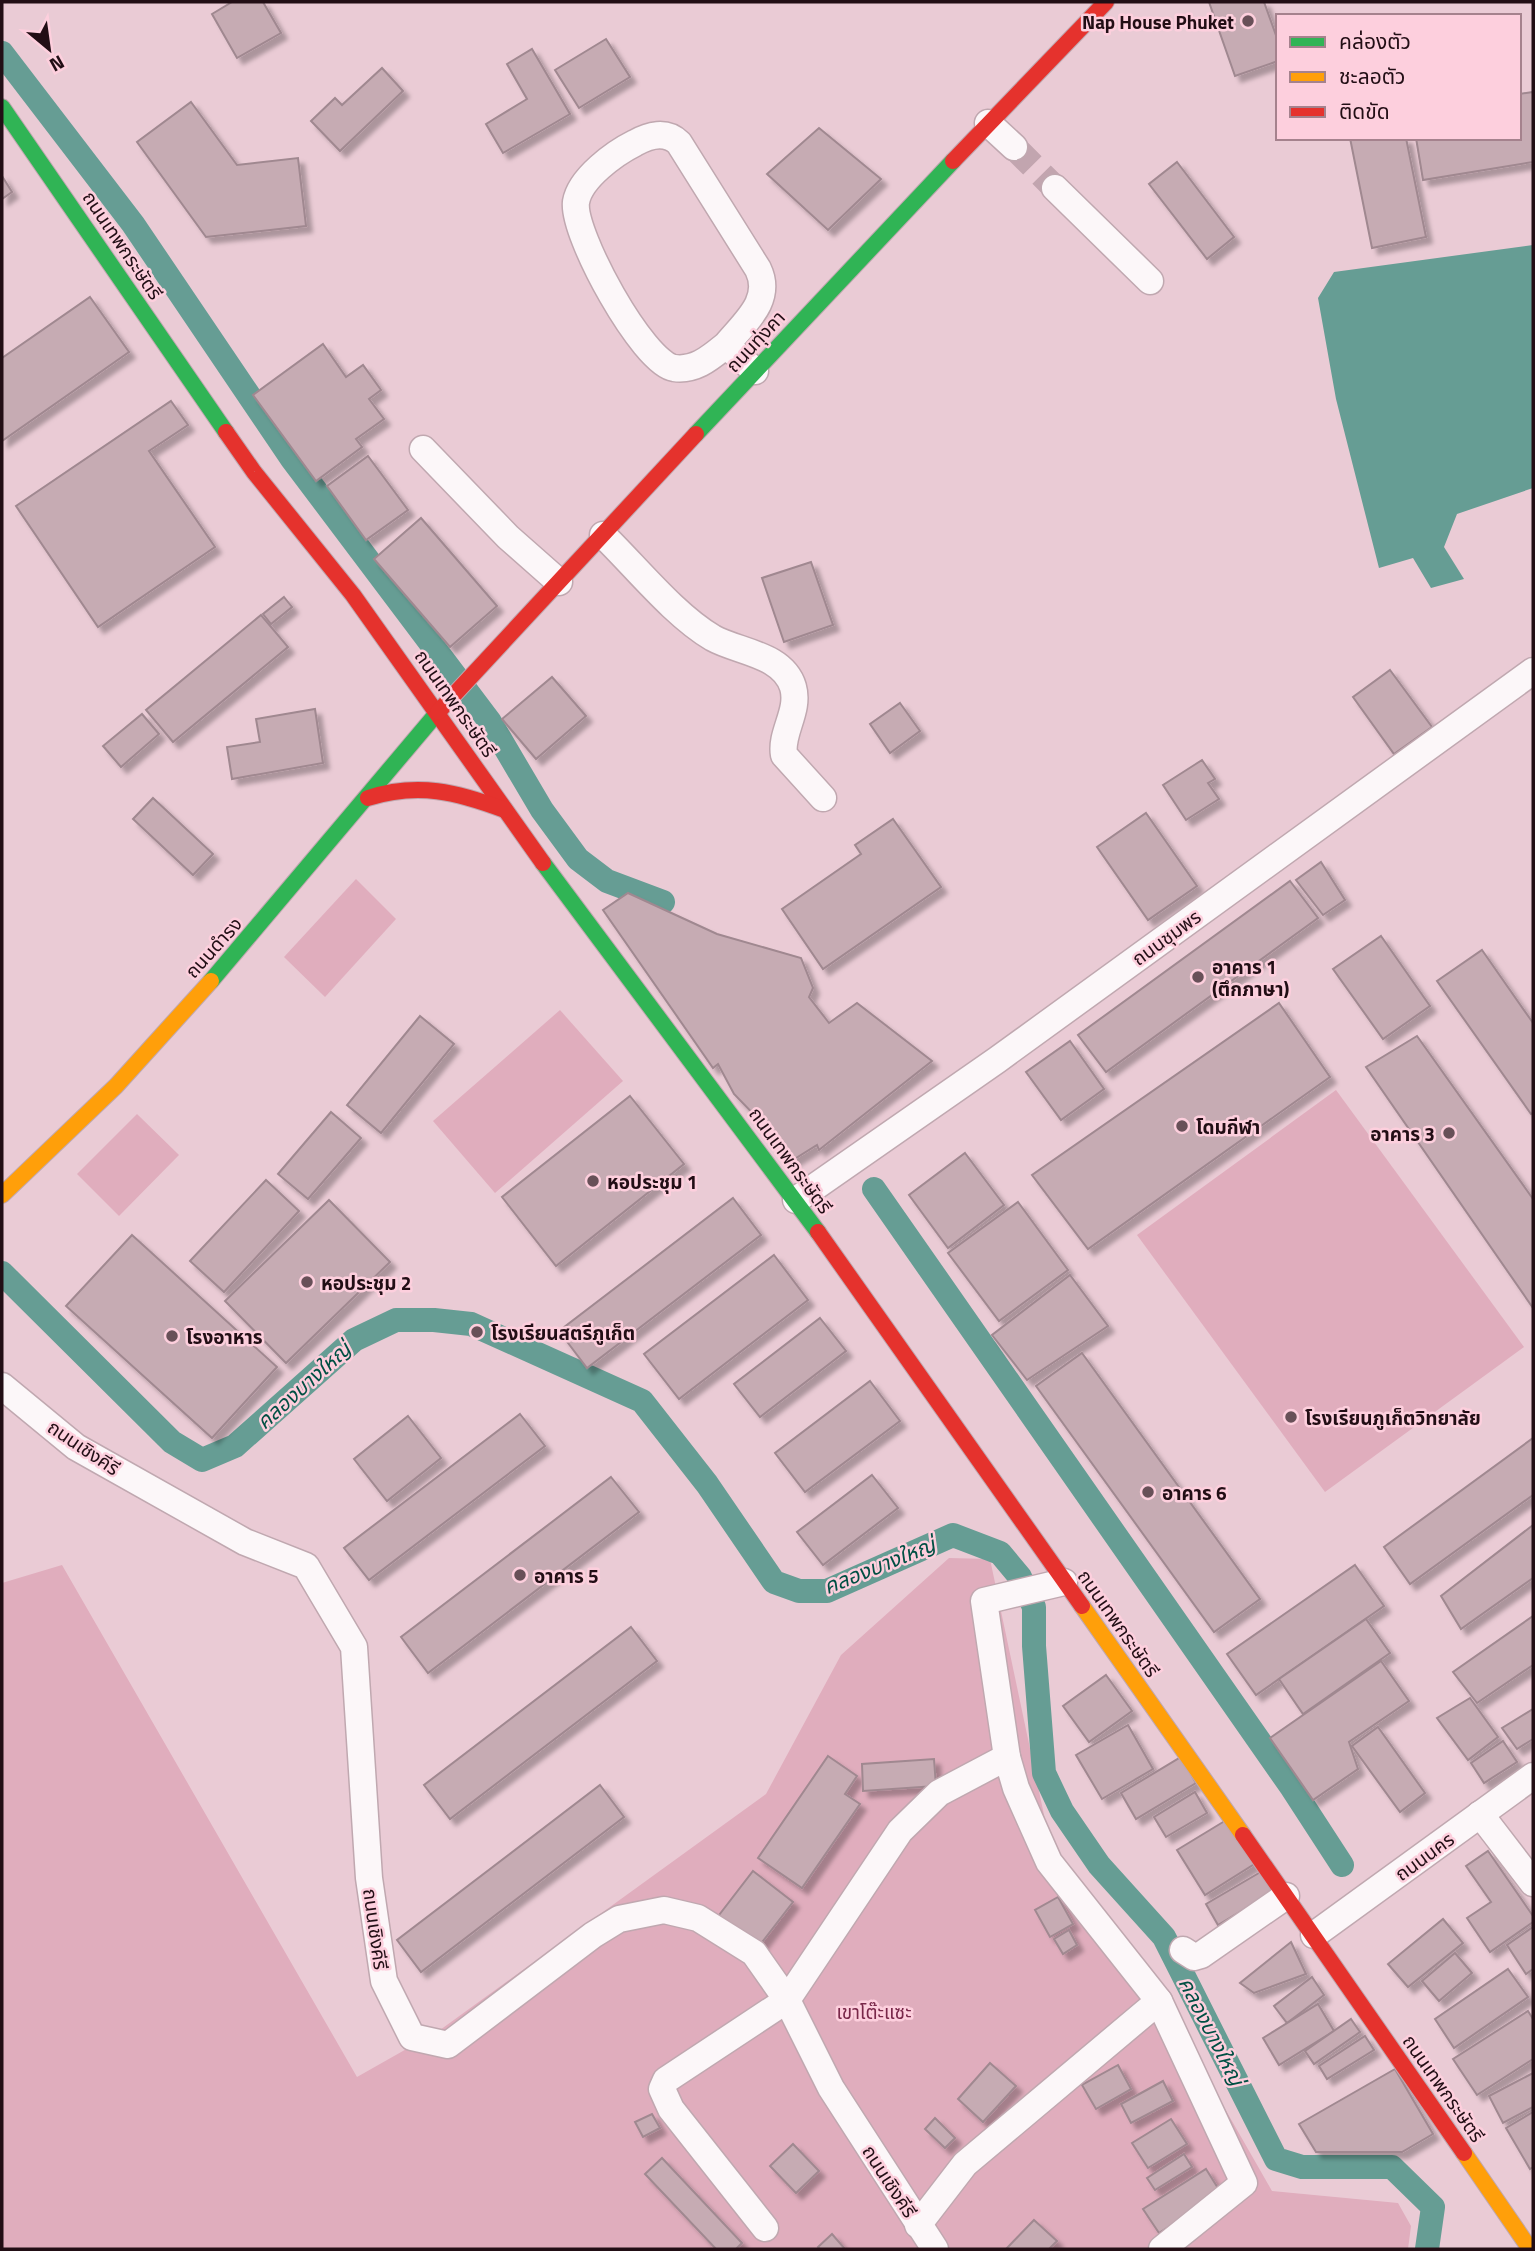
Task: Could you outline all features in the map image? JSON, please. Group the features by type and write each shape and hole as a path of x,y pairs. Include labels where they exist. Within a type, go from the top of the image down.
{"main road":[{"name":"ถนนทุ่งคา","path":"438,712 988,123 1106,2"},
{"name":"ถนนเทพกระษัตรี","path":"2,107 254,472 353,594 505,810 796,1200 1059,1583 1314,1935 1530,2249"},
{"name":"ถนนดำรง","path":"2,1195 116,1086 248,939 438,712"},
{"path":"368,798 402,788 440,789 505,810"}],"street":[{"path":"988,123 1014,147"},
{"path":"659,134 671,136 678,143 763,281 760,303 726,345 704,363 671,368 631,323 587,247 576,202 585,183 615,154 637,141 659,134"},
{"path":"1055,188 1150,281"},
{"path":"726,345 755,371"},
{"path":"423,449 508,537 559,582"},
{"path":"603,535 702,630 724,643 767,659 787,677 794,696 784,755 823,798"},
{"name":"ถนนชุมพร","path":"796,1200 997,1060 1533,671"},
{"name":"ถนนเชิงคีรี","path":"2,1386 76,1447 245,1542 306,1566 354,1647 369,1878 384,1981 412,2037 448,2045 593,1935 619,1919 664,1910 698,1918 754,1953 787,2000 831,2088 935,2249"},
{"path":"1059,1583 984,1601 1007,1757 1016,1788 1049,1862 1147,1973 1244,2183 1161,2249"},
{"path":"765,2228 676,2116 662,2089 666,2080 787,2000 900,1831 939,1793 1007,1757"},
{"name":"ถนนนคร","path":"1314,1935 1533,1776"},
{"path":"1480,1814 1533,1883"},
{"path":"1183,1950 1194,1957 1201,1955 1286,1896"},
{"path":"918,2225 965,2164 1159,2001"}],"green space":[{"path":"356,879 396,919 325,997 284,957"},
{"path":"560,1010 623,1081 495,1193 433,1121"},
{"path":"1336,1090 1524,1347 1325,1492 1137,1235"},
{"path":"137,1114 179,1155 119,1216 77,1174"},
{"name":"เขาโต๊ะแซะ","path":"949,1558 990,1559 1051,1848 1157,1990 1272,2191 1398,2203 1411,2226 1408,2249 2,2249 2,1583 62,1565 357,2077 440,2030 766,1794 841,1655"}],"shaded area":[{"path":"1533,245 1533,488 1457,514 1444,547 1464,579 1431,588 1413,558 1379,568 1336,399 1318,298 1334,272"}],"building":[{"path":"232,2 263,2 281,33 237,58 212,14"},
{"path":"1209,2 1264,2 1276,35 1276,62 1235,76"},
{"path":"606,39 630,77 579,108 555,70"},
{"path":"532,49 570,114 503,153 486,124 527,99 507,64"},
{"path":"382,68 403,91 340,151 311,121 335,98 342,105"},
{"path":"1533,92 1533,162 1423,180 1416,140 1521,140 1521,94"},
{"path":"191,102 237,165 298,158 306,226 206,237 137,142"},
{"path":"819,128 881,179 828,230 767,174"},
{"path":"1350,140 1406,140 1426,237 1372,248"},
{"path":"1177,162 1234,237 1207,259 1149,184"},
{"path":"2,176 12,192 2,199"},
{"path":"90,297 129,352 2,441 2,358"},
{"path":"323,344 346,377 363,365 381,390 369,399 384,419 356,439 362,447 316,481 253,395"},
{"path":"171,401 188,425 149,451 215,547 98,627 16,506"},
{"path":"368,456 408,510 366,540 327,486"},
{"path":"421,518 497,606 450,647 374,559"},
{"path":"811,562 833,625 784,642 762,578"},
{"path":"284,597 292,607 271,624 263,614"},
{"path":"261,615 288,647 173,742 146,710"},
{"path":"1390,670 1432,727 1394,754 1353,697"},
{"path":"552,677 586,716 536,759 502,719"},
{"path":"900,703 920,731 890,753 870,724"},
{"path":"315,709 323,763 232,779 227,747 260,742 256,719"},
{"path":"142,714 159,734 121,767 103,746"},
{"path":"1202,760 1215,779 1208,783 1219,799 1186,820 1163,785"},
{"path":"153,798 213,854 193,875 133,819"},
{"path":"1146,813 1197,886 1148,920 1097,847"},
{"path":"893,819 941,887 823,969 782,909 861,854 855,845"},
{"path":"1321,862 1345,900 1323,915 1296,880"},
{"name":"อาคาร 1 (ตึกภาษา)","path":"1290,881 1318,918 1106,1072 1078,1035"},
{"path":"628,893 717,934 801,958 813,988 809,997 829,1023 857,1003 932,1061 819,1150 817,1145 788,1163 767,1128 734,1094 718,1064 713,1068 603,910"},
{"path":"1381,936 1430,1006 1383,1039 1333,969"},
{"path":"1482,950 1533,1023 1531,1114 1437,981"},
{"name":"โดมกีฬา","path":"1279,1003 1330,1077 1088,1249 1032,1175"},
{"path":"420,1016 454,1044 381,1133 347,1105"},
{"name":"อาคาร 3","path":"1417,1036 1533,1199 1533,1308 1366,1067"},
{"path":"1070,1041 1104,1089 1061,1120 1026,1072"},
{"name":"หอประชุม 1","path":"630,1096 684,1164 556,1266 502,1197"},
{"path":"331,1112 361,1138 308,1199 278,1174"},
{"path":"965,1153 1004,1205 948,1248 909,1195"},
{"path":"266,1180 299,1211 224,1292 190,1261"},
{"path":"733,1198 761,1235 587,1368 559,1331"},
{"name":"หอประชุม 2","path":"329,1200 390,1262 286,1363 225,1301"},
{"path":"1018,1202 1068,1270 999,1321 948,1253"},
{"name":"โรงอาหาร","path":"132,1235 277,1367 212,1438 66,1306"},
{"path":"774,1255 808,1300 679,1399 644,1354"},
{"path":"1070,1275 1108,1326 1027,1380 992,1335"},
{"path":"820,1318 846,1351 760,1417 734,1384"},
{"name":"อาคาร 6","path":"1082,1353 1260,1599 1214,1632 1036,1386"},
{"path":"870,1381 900,1421 805,1492 775,1453"},
{"path":"520,1414 545,1446 369,1580 344,1548"},
{"path":"408,1416 441,1458 387,1501 354,1459"},
{"path":"1533,1438 1533,1495 1410,1584 1384,1547"},
{"path":"872,1475 898,1508 823,1565 797,1532"},
{"name":"อาคาร 5","path":"611,1477 639,1512 428,1673 401,1637"},
{"path":"1533,1525 1533,1578 1461,1629 1441,1596"},
{"path":"1355,1565 1384,1606 1256,1695 1227,1654"},
{"path":"1533,1616 1533,1665 1477,1703 1453,1672"},
{"path":"1366,1619 1390,1653 1303,1714 1279,1679"},
{"path":"631,1627 657,1661 450,1819 424,1785"},
{"path":"1381,1661 1409,1701 1349,1742 1358,1769 1313,1800 1270,1738"},
{"path":"1106,1675 1132,1711 1089,1742 1063,1706"},
{"path":"1470,1698 1498,1737 1468,1760 1437,1718"},
{"path":"1533,1709 1533,1739 1517,1749 1502,1728"},
{"path":"1128,1725 1153,1769 1102,1799 1076,1755"},
{"path":"1378,1727 1425,1793 1400,1812 1352,1746"},
{"path":"1503,1741 1517,1762 1484,1783 1471,1763"},
{"path":"828,1756 857,1776 845,1794 860,1804 802,1888 758,1858"},
{"path":"1181,1757 1196,1783 1136,1819 1121,1793"},
{"path":"934,1759 936,1786 863,1791 862,1764"},
{"path":"600,1785 624,1817 421,1972 397,1940"},
{"path":"1195,1792 1207,1813 1166,1837 1154,1817"},
{"path":"1228,1819 1256,1863 1205,1895 1177,1850"},
{"path":"1488,1851 1533,1916 1533,1922 1490,1952 1467,1918 1491,1902 1466,1866"},
{"path":"1264,1870 1276,1890 1218,1925 1206,1904"},
{"path":"753,1871 793,1902 756,1950 716,1919"},
{"path":"1058,1897 1073,1924 1050,1937 1035,1910"},
{"path":"1443,1919 1463,1943 1408,1987 1388,1964"},
{"path":"1533,1927 1533,1969 1526,1974 1507,1945"},
{"path":"1069,1930 1077,1945 1063,1954 1054,1939"},
{"path":"1291,1942 1306,1974 1254,1993 1240,1983"},
{"path":"1455,1953 1472,1973 1439,2001 1422,1981"},
{"path":"1508,1969 1528,1997 1454,2048 1435,2019"},
{"path":"1312,1977 1324,1995 1287,2023 1274,2006"},
{"path":"1318,2004 1334,2031 1279,2065 1263,2038"},
{"path":"1528,2011 1533,2019 1533,2059 1477,2095 1453,2059"},
{"path":"1351,2019 1360,2032 1314,2064 1305,2051"},
{"path":"1365,2036 1374,2050 1327,2079 1319,2066"},
{"path":"990,2063 1016,2086 983,2122 958,2099"},
{"path":"1118,2065 1131,2089 1096,2109 1082,2085"},
{"path":"1395,2069 1433,2134 1402,2152 1316,2152 1299,2124"},
{"path":"1533,2073 1533,2107 1503,2123 1489,2096"},
{"path":"1163,2081 1173,2101 1131,2123 1121,2104"},
{"path":"1533,2112 1533,2167 1530,2169 1506,2128"},
{"path":"652,2114 660,2128 643,2137 635,2122"},
{"path":"935,2118 955,2138 945,2148 925,2129"},
{"path":"1171,2119 1187,2144 1148,2168 1132,2143"},
{"path":"793,2144 819,2171 796,2193 770,2166"},
{"path":"1184,2154 1192,2167 1155,2190 1147,2178"},
{"path":"662,2158 742,2243 736,2249 716,2249 645,2174"},
{"path":"1206,2169 1221,2193 1159,2233 1143,2209"},
{"path":"1034,2220 1057,2241 1049,2249 1006,2249"},
{"path":"832,2234 845,2249 818,2247"}],"waterway":[{"path":"2,53 133,224 292,459 490,722 542,810 578,859 607,881 663,902"},
{"path":"874,1189 1292,1788 1342,1865"},
{"name":"คลองบางใหญ่","path":"2,1273 172,1442 202,1460 235,1446 354,1340 396,1320 471,1324 642,1401 707,1484 774,1582 799,1591 827,1591 953,1535 1000,1553 1020,1577 1034,1607 1034,1646 1044,1773 1062,1811 1099,1865 1164,1937 1276,2159 1302,2167 1392,2167 1433,2207 1427,2249"}],"tunnel":[{"path":"1014,147 1055,188"}],"traffic: fast":[{"path":"2,107 226,432"},
{"path":"696,434 953,161"},
{"path":"211,981 438,712"},
{"path":"543,863 818,1232"}],"traffic: slow":[{"path":"2,1195 116,1086 211,981"},
{"path":"1082,1606 1243,1835"},
{"path":"1464,2153 1530,2249"}],"traffic: jam":[{"path":"953,161 1106,2"},
{"path":"226,432 254,472 353,595 543,863"},
{"path":"438,712 696,434"},
{"path":"368,798 404,791 437,791 470,798 505,810"},
{"path":"818,1232 1082,1606"},
{"path":"1243,1835 1464,2153"}],"place":[{"name":"Nap House Phuket","path":"1248,21"},
{"name":"อาคาร 1 (ตึกภาษา)","path":"1198,977"},
{"name":"โดมกีฬา","path":"1182,1126"},
{"name":"อาคาร 3","path":"1449,1133"},
{"name":"หอประชุม 1","path":"593,1181"},
{"name":"หอประชุม 2","path":"307,1282"},
{"name":"โรงเรียนสตรีภูเก็ต","path":"477,1332"},
{"name":"โรงอาหาร","path":"172,1336"},
{"name":"โรงเรียนภูเก็ตวิทยาลัย","path":"1291,1417"},
{"name":"อาคาร 6","path":"1148,1492"},
{"name":"อาคาร 5","path":"520,1575"}]}
